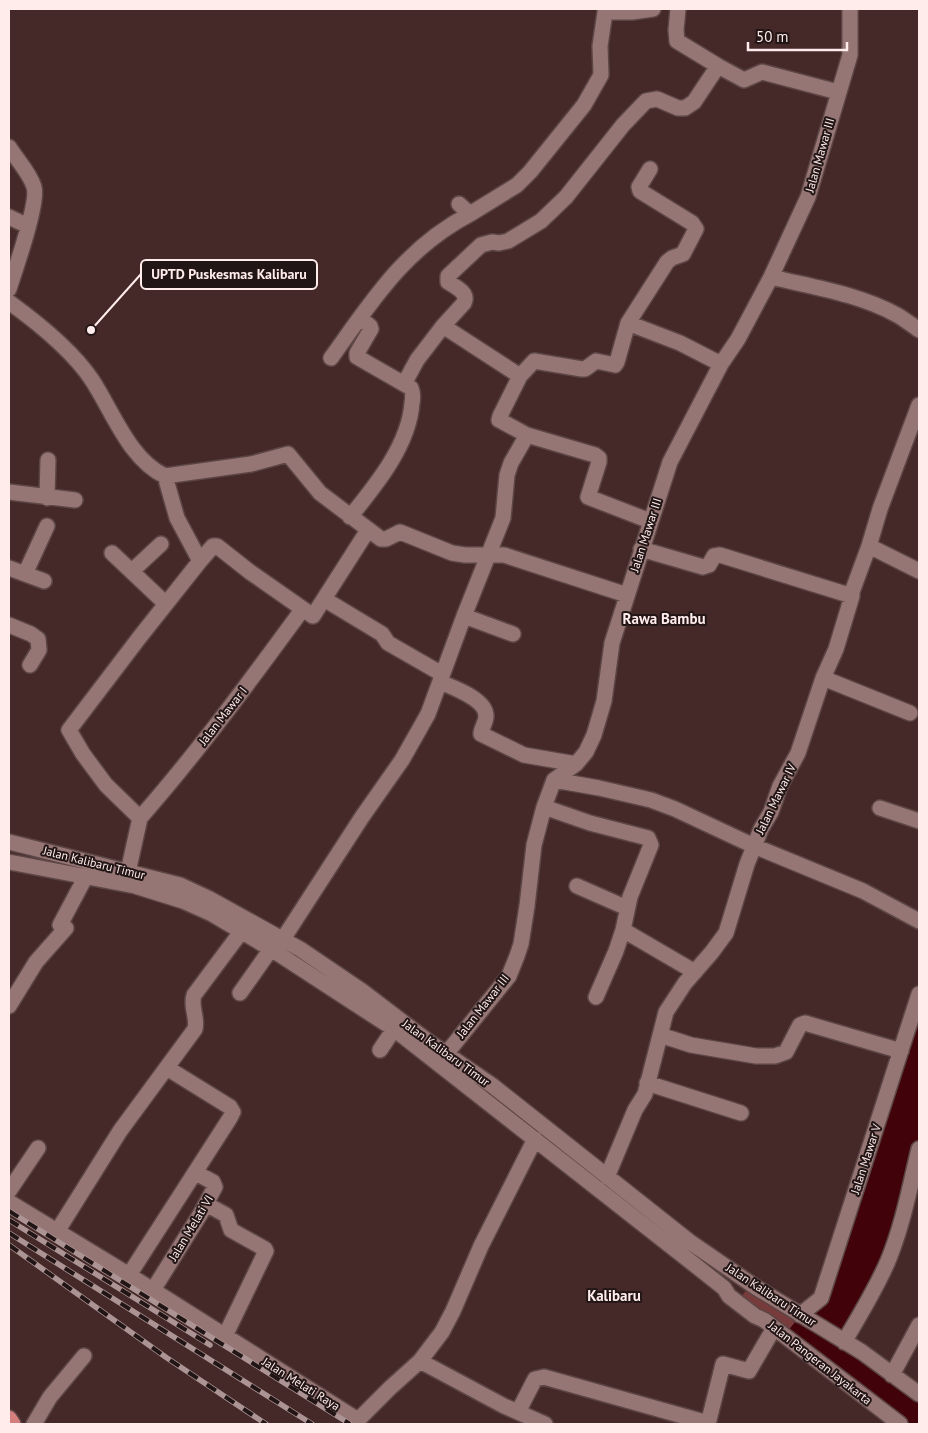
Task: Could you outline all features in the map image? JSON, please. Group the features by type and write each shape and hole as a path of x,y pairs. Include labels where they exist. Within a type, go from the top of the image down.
{"main road":[{"path":"9,1418 13,1424"}],"street":[{"path":"331,358 398,269 419,248 456,221 464,209 517,185 530,172 584,105 601,74 600,46 605,12 632,12 652,9"},
{"path":"678,9 677,41 744,80 759,72 767,73 838,92"},
{"name":"Jalan Mawar III","path":"446,1054 508,976 511,969 520,944 534,846 544,807 554,780 576,764 586,752 601,712 612,643 670,462 721,364 738,339 771,277 808,197 851,50 850,9"},
{"path":"404,384 417,360 466,299 465,294 448,282 447,278 484,243 508,242 541,221 566,197 623,125 646,101 657,99 678,108 685,108 694,102 718,66"},
{"path":"9,289 28,226 35,193 34,186 10,150"},
{"path":"650,169 639,187 640,191 692,223 696,229 683,254 667,262 628,323 615,365 596,361 582,369 534,361 520,376 499,420 527,435 595,455 599,458 599,462 588,497 650,521"},
{"path":"9,218 28,226"},
{"path":"771,277 847,296 873,305 896,314 919,330"},
{"path":"13,305 70,353 92,380 127,441 154,471 164,476 251,464 288,454 320,494 381,539 386,540 400,532 461,555 504,555 627,595"},
{"path":"350,516 370,492 400,445 411,417 413,391 411,388 357,357 357,353 371,329 360,318"},
{"path":"628,323 680,343 721,364"},
{"path":"443,326 520,376"},
{"name":"Jalan Mawar IV","path":"607,1177 635,1110 645,1094 666,1012 676,996 726,933 754,846 771,812 780,786 798,754 823,678 836,649 852,592 880,509 919,405"},
{"path":"240,993 277,944 402,760 428,714 503,518 507,475 511,463 527,435"},
{"path":"47,498 48,460"},
{"path":"164,476 177,518 200,561"},
{"path":"9,492 75,500"},
{"path":"25,574 46,526"},
{"path":"132,879 140,818 106,785 83,754 69,730 139,638 213,546 217,546 302,610 313,616 368,530"},
{"path":"132,572 161,544"},
{"path":"869,546 919,571"},
{"path":"641,549 703,567 708,565 714,556 720,555 852,596"},
{"path":"112,553 166,604"},
{"path":"9,568 44,581"},
{"path":"324,599 382,634 388,643 484,706 486,719 481,734 524,756 576,764"},
{"name":"Jalan Mawar I","path":"140,818 175,778 244,690 302,610"},
{"path":"464,616 513,634"},
{"path":"9,625 38,639 39,650 30,664"},
{"path":"823,678 910,712"},
{"path":"554,780 651,800 675,809 754,846 863,891 919,921"},
{"path":"544,807 590,823 648,838 650,845 627,908 623,930 616,951 596,996"},
{"path":"880,808 919,821"},
{"name":"Jalan Kalibaru Timur","path":"9,842 89,869 132,879 180,885 210,899 277,944 394,1029 700,1269 739,1302"},
{"name":"Jalan Kalibaru Timur","path":"9,862 89,869"},
{"path":"9,1006 36,962 66,928 60,925 89,869"},
{"name":"Jalan Kalibaru Timur","path":"132,879 212,914 241,932 277,944 300,949 362,991 446,1054 493,1086 672,1228 756,1288 844,1342"},
{"path":"577,886 627,908"},
{"path":"623,930 695,972"},
{"path":"58,1230 120,1131 196,1026 192,1007 194,995 241,932"},
{"name":"Jalan Mawar V","path":"800,1315 821,1298 919,994"},
{"path":"660,1035 691,1045 756,1056 775,1056 786,1052 800,1025 804,1023 901,1051"},
{"path":"380,1050 394,1029"},
{"path":"129,1275 196,1173 230,1118 232,1109 167,1068"},
{"path":"648,1083 741,1113"},
{"name":"Jalan Melati Raya","path":"9,1202 58,1230 357,1420 420,1361 442,1332 481,1246 535,1139"},
{"path":"9,1191 38,1148"},
{"path":"919,1149 897,1235 888,1260 877,1285 844,1342 862,1352 919,1394"},
{"name":"Jalan Melati VI","path":"153,1290 215,1187 215,1183 196,1173"},
{"path":"206,1204 226,1215 231,1230 266,1251 225,1336"},
{"path":"700,1269 708,1268 715,1262 715,1259"},
{"path":"739,1302 747,1290 756,1288"},
{"name":"Jalan Pangeran Jayakarta","path":"739,1302 900,1424"},
{"path":"892,1375 919,1325"},
{"path":"518,1412 535,1379 544,1377 708,1424 722,1364 749,1371 774,1328"},
{"path":"34,1424 50,1397 84,1356"},
{"path":"420,1361 545,1424"}],"shaded area":[{"path":"919,994 919,1149 897,1235 845,1342 919,1394 919,1424 900,1424 784,1335 800,1315 821,1298"},
{"path":"747,1290 800,1315 784,1335 739,1302"}],"railway":[{"path":"9,1211 350,1424"},
{"path":"9,1220 210,1345"},
{"path":"9,1233 312,1424"},
{"path":"9,1245 167,1358 266,1424"}],"place":[{"name":"UPTD Puskesmas Kalibaru","path":"91,330"}],"district":[{"name":"Rawa Bambu","path":"664,619"},
{"name":"Kalibaru","path":"614,1296"}]}
